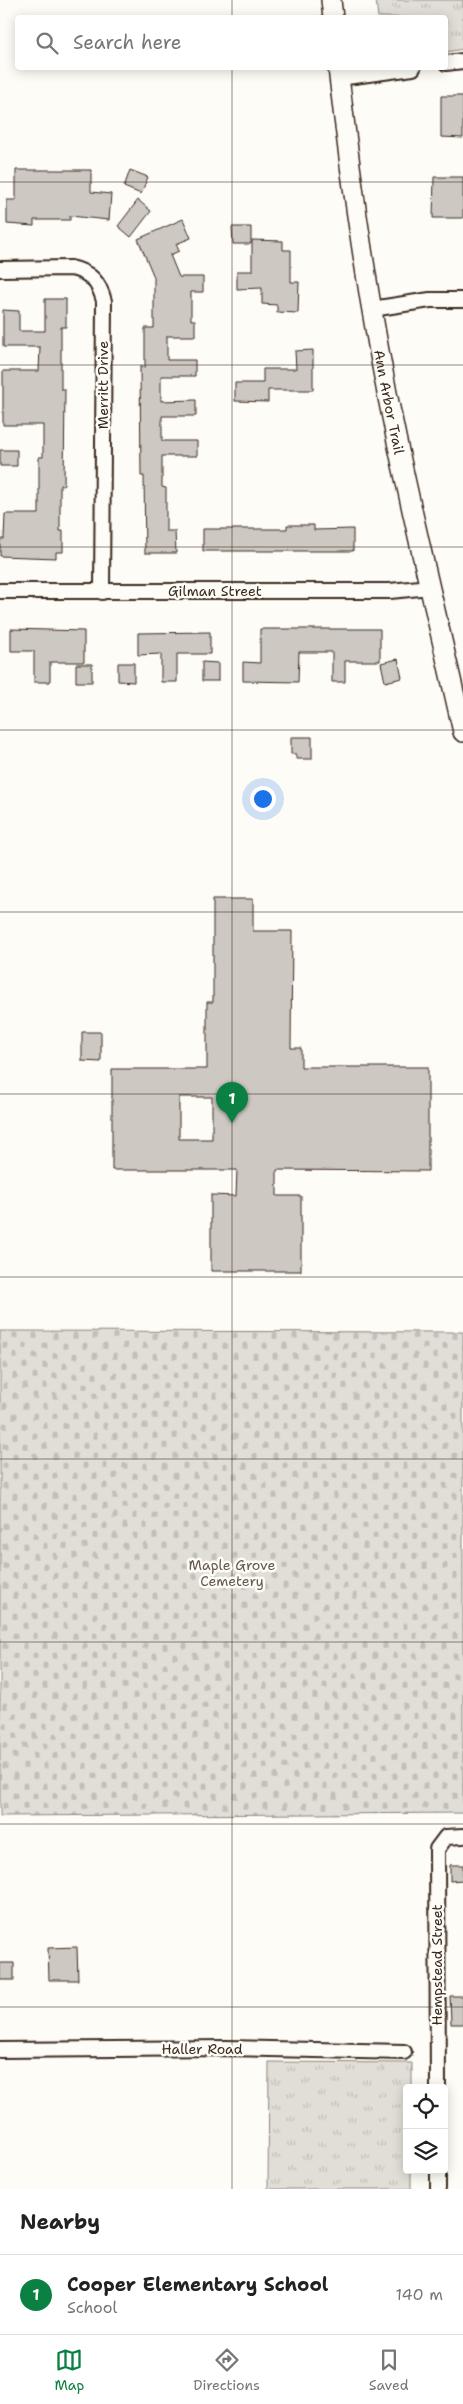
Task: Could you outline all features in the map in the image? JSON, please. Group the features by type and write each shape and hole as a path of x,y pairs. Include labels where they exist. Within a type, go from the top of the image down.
{"street":[{"path":"331,0 333,15"},
{"path":"448,63 463,61"},
{"path":"339,73 383,70"},
{"name":"Ann Arbor Trail","path":"339,73 372,309 396,436 463,732"},
{"name":"Merritt Drive","path":"0,269 71,268 80,270 93,278 102,292 104,301 102,592"},
{"path":"372,309 430,300 463,300"},
{"name":"Gilman Street","path":"0,591 380,591 430,588"},
{"name":"Hempstead Street","path":"438,2084 437,1849 446,1837 463,1836"},
{"name":"Haller Road","path":"0,2050 226,2048 404,2052"},
{"path":"438,2174 438,2189"}],"green space":[{"path":"376,0 463,0 463,49 448,52 448,15 378,15"},
{"name":"Maple Grove Cemetery","path":"0,1331 463,1332 463,1813 0,1816"},
{"path":"269,2062 412,2063 412,2084 403,2084 403,2174 411,2174 411,2189 268,2189"}],"building":[{"path":"441,96 463,96 463,138 441,137"},
{"path":"16,170 91,170 91,192 111,194 109,220 70,216 70,220 34,220 34,226 7,224 7,200 16,200"},
{"path":"130,170 148,177 141,194 124,187"},
{"path":"434,177 463,177 463,218 433,218"},
{"path":"138,200 151,211 131,237 118,226"},
{"path":"183,219 191,238 176,244 179,251 170,255 179,277 203,277 203,292 191,292 191,320 195,320 195,336 167,336 167,360 195,360 195,376 161,376 161,401 196,400 196,416 162,416 162,441 197,441 197,456 162,456 162,487 166,488 166,531 175,531 176,553 145,553 144,476 141,476 140,367 145,367 145,328 154,328 154,277 138,239"},
{"path":"232,227 251,227 251,244 233,244"},
{"path":"252,240 283,241 283,250 291,250 291,282 299,282 298,313 277,312 277,305 262,304 262,288 237,289 237,271 252,271"},
{"path":"45,299 66,299 66,327 61,327 61,389 65,389 64,485 60,485 60,531 63,531 63,552 56,552 56,558 0,556 0,539 4,539 5,514 39,514 39,457 43,457 43,425 3,425 3,371 39,371 40,347 3,347 3,310 19,311 19,331 45,331"},
{"path":"313,350 313,390 268,390 268,402 235,401 235,383 263,383 263,369 296,369 295,351"},
{"path":"0,450 17,450 17,466 0,466"},
{"path":"287,525 314,525 314,530 353,529 353,551 203,551 203,529 287,529"},
{"path":"11,629 84,631 84,662 50,662 50,682 34,682 34,651 11,651"},
{"path":"260,629 380,629 380,661 345,661 345,682 332,682 332,652 299,652 298,682 243,681 243,662 260,663"},
{"path":"210,632 210,654 177,654 177,682 161,682 161,654 138,655 138,633"},
{"path":"398,659 402,678 385,682 381,663"},
{"path":"202,662 218,663 218,681 202,681"},
{"path":"118,663 134,663 134,682 118,681"},
{"path":"76,664 92,664 92,682 76,682"},
{"path":"291,737 312,737 312,759 296,759 296,754 291,754"},
{"path":"213,899 253,899 253,931 292,931 291,1048 301,1048 301,1067 428,1067 428,1171 277,1170 277,1196 301,1196 301,1271 211,1271 211,1195 236,1196 237,1170 112,1170 112,1069 207,1069 207,1002 213,1002","holes":["179,1097 212,1097 212,1139 179,1139"]},
{"path":"82,1032 101,1032 101,1062 82,1061"},
{"path":"450,1865 463,1865 463,1880 450,1881"},
{"path":"77,1947 78,1980 49,1980 48,1948"},
{"path":"0,1963 14,1963 14,1980 0,1980"},
{"path":"450,1996 463,1996 463,2024 451,2024"}],"place":[{"name":"Cooper Elementary School","path":"232,1123"}]}
